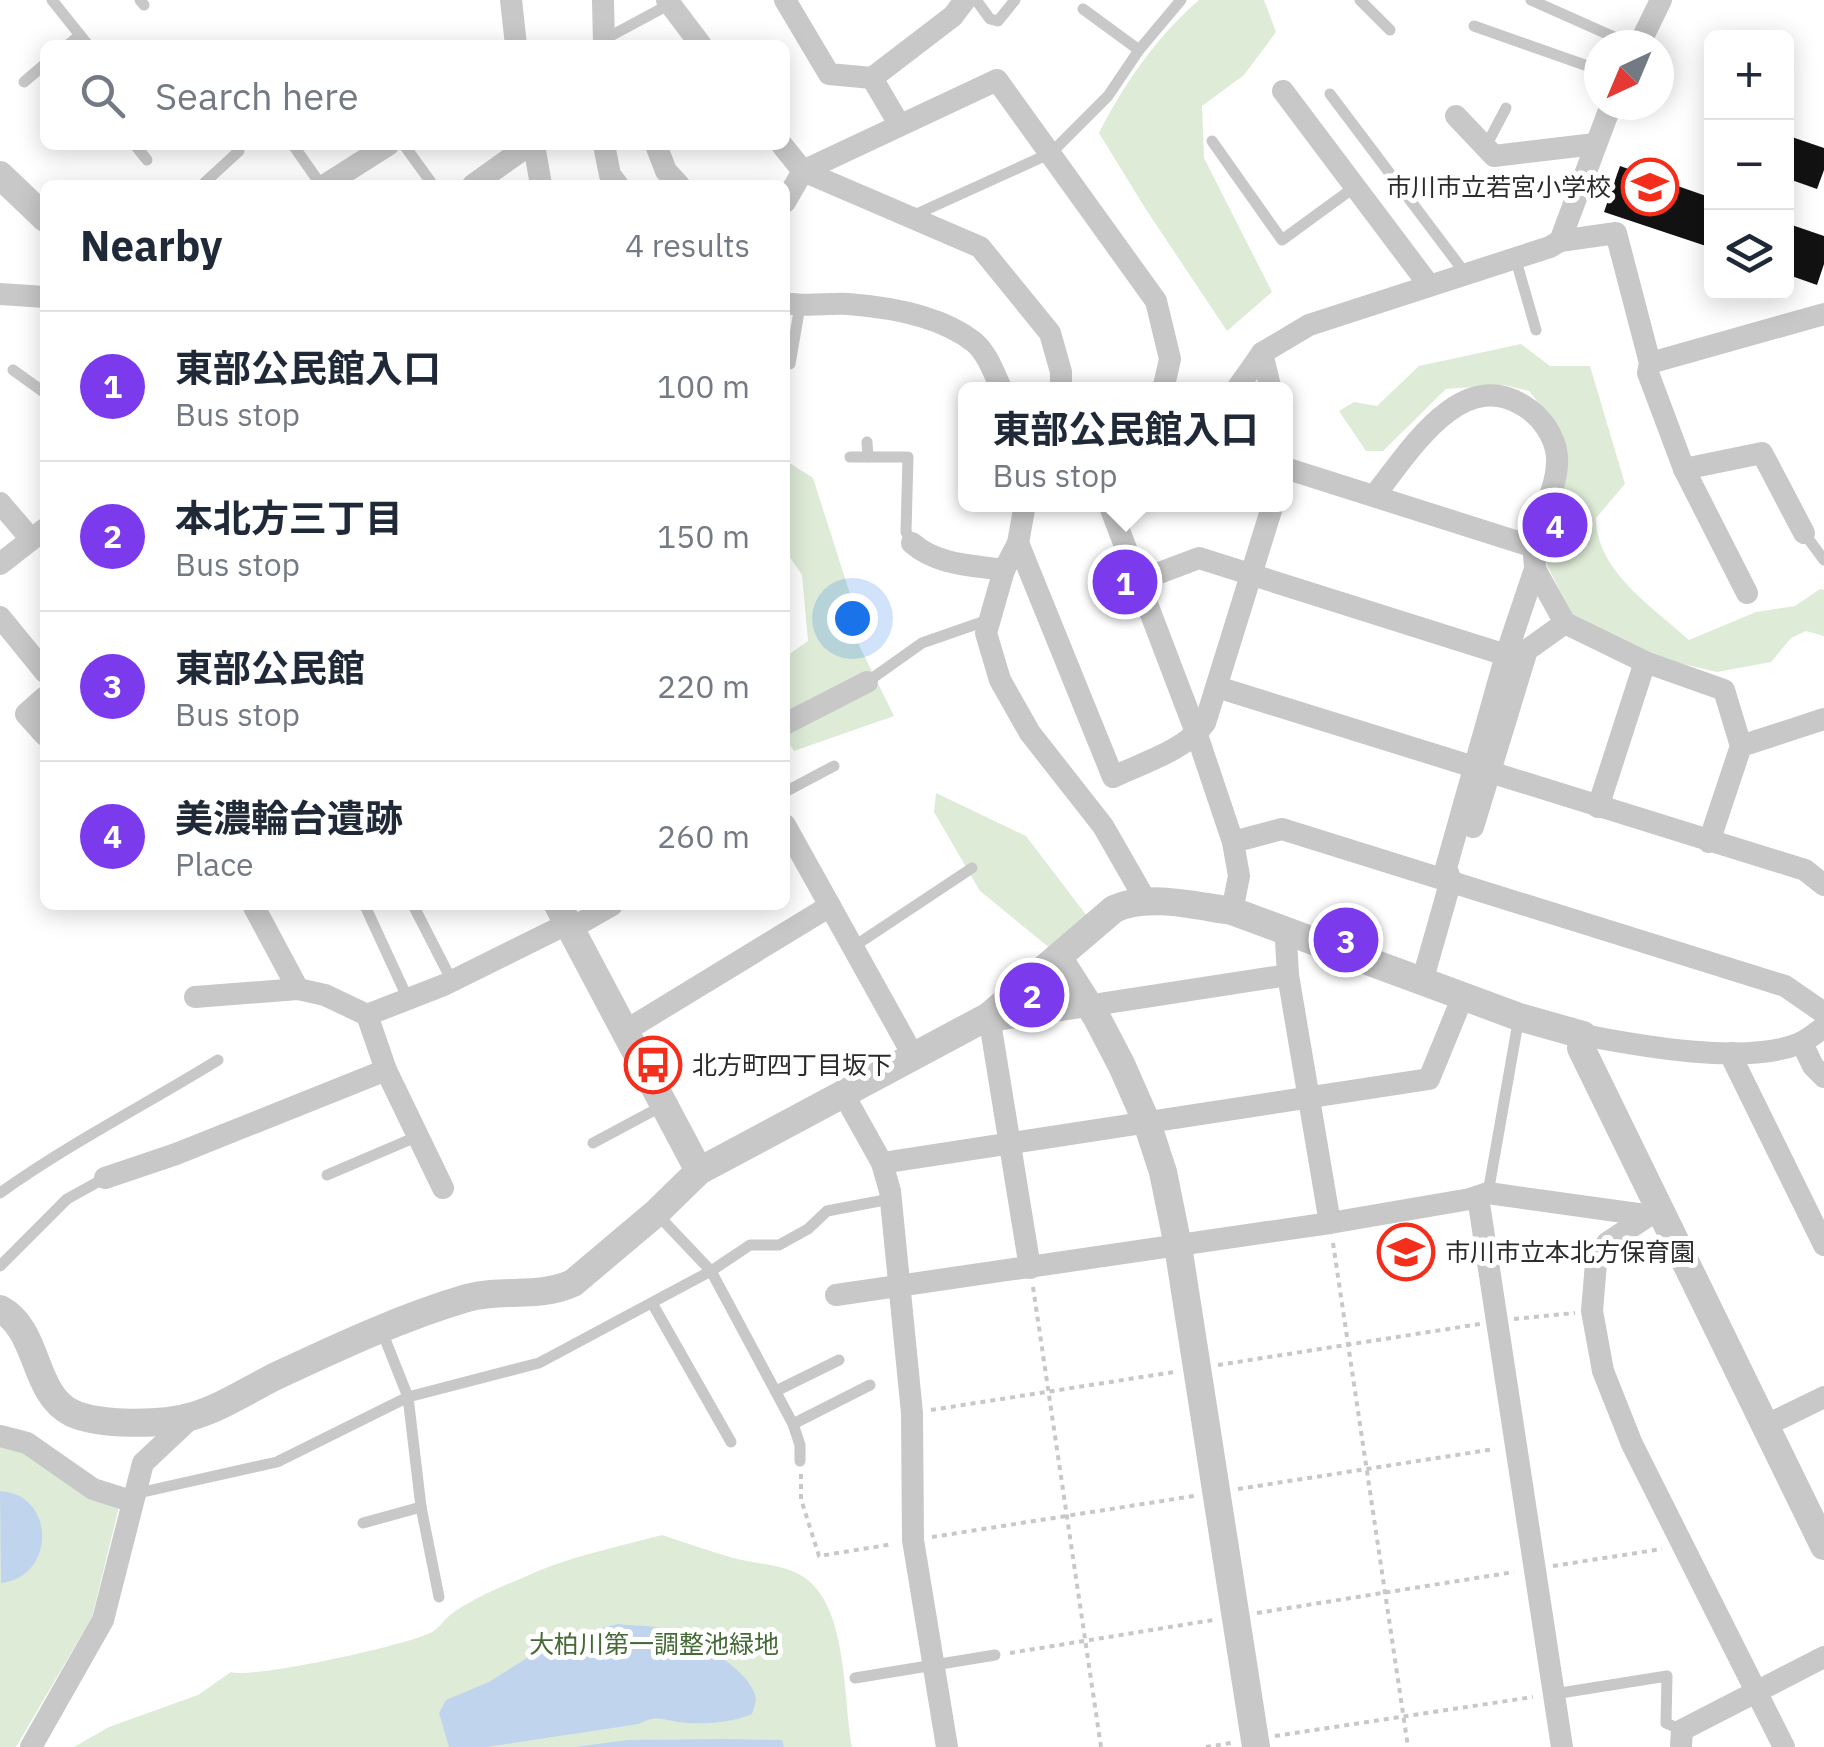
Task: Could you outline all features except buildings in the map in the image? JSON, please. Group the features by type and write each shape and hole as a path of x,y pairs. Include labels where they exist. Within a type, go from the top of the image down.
{"street":[{"path":"511,0 515,40"},
{"path":"603,0 605,40"},
{"path":"784,0 829,74 872,78 953,16 965,0"},
{"path":"1644,30 1661,0"},
{"path":"671,2 698,40"},
{"path":"872,78 899,124"},
{"path":"790,193 803,171 997,80 1156,300 1170,359 1165,382"},
{"path":"1283,91 1429,285"},
{"path":"1456,116 1494,156 1594,144"},
{"path":"1560,241 1604,120"},
{"path":"480,180 525,150"},
{"path":"533,150 540,180"},
{"path":"605,150 614,180"},
{"path":"658,150 674,180"},
{"path":"786,150 803,171 980,248 1050,333 1061,382"},
{"path":"328,180 351,155"},
{"path":"0,174 40,213"},
{"path":"1241,382 1262,352 1333,316 1560,241 1616,233 1650,364 1648,373 1684,468 1747,593"},
{"path":"0,294 40,297"},
{"path":"792,304 846,304 904,312 937,322 973,342 984,353 998,382"},
{"path":"1650,364 1824,314"},
{"path":"1262,352 1269,382"},
{"path":"1374,496 1436,420 1469,399 1506,397 1524,405 1551,434 1557,476 1506,656 1481,769"},
{"path":"1684,468 1762,453 1804,533"},
{"path":"1293,469 1535,558 1566,623 1645,662 1724,690 1741,746 1710,842"},
{"path":"0,504 38,534 0,564"},
{"path":"1024,512 1018,544 1004,570 986,633 1008,700 1104,826 1146,902"},
{"path":"1112,512 1197,734 1233,842 1239,876 1232,910"},
{"path":"1018,544 1112,777 1197,734 1205,723 1271,512"},
{"path":"912,543 926,556 936,559 1004,570"},
{"path":"1138,582 1199,558 1506,656"},
{"path":"0,616 40,666"},
{"path":"1422,982 1451,880 1446,868 1528,650 1566,623"},
{"path":"1598,806 1645,662"},
{"path":"790,721 868,682"},
{"path":"1217,687 1804,870 1824,885"},
{"path":"40,701 26,714 40,729"},
{"path":"1741,746 1824,719"},
{"path":"1233,842 1282,829 1785,986 1824,1013"},
{"path":"790,836 914,1056"},
{"path":"0,1309 13,1316 24,1331 56,1400 70,1412 90,1419 146,1422 194,1416 380,1329 468,1298 556,1290 572,1283 656,1213 699,1171 990,1018 1114,909 1126,904 1146,902 1232,910 1519,1017 1622,1044 1772,1051 1802,1043 1824,1027"},
{"path":"625,1031 830,906"},
{"path":"256,910 298,989"},
{"path":"367,1015 452,981 566,919 596,910"},
{"path":"566,919 699,1171"},
{"path":"1288,930 1288,975 1330,1224"},
{"path":"1058,958 1090,1006 1122,1066 1163,1172 1178,1246 1255,1743"},
{"path":"990,1018 1288,975"},
{"path":"194,997 298,989 325,995 367,1015 386,1070 442,1188"},
{"path":"882,1163 1429,1079 1463,996"},
{"path":"990,1018 1030,1268"},
{"path":"1583,1035 1581,1048 1652,1214 1824,1546"},
{"path":"1802,1043 1813,1066 1824,1077"},
{"path":"1732,1052 1824,1245"},
{"path":"105,1178 176,1154 386,1070"},
{"path":"844,1095 882,1163 890,1198 912,1412 913,1540 946,1747"},
{"path":"836,1295 1330,1224 1483,1195 1652,1214"},
{"path":"1483,1195 1495,1321 1562,1747"},
{"path":"1652,1214 1607,1243 1596,1263 1592,1311 1603,1370 1632,1444 1784,1747"},
{"path":"1765,1426 1824,1397"},
{"path":"32,1747 103,1620 144,1463 194,1416"},
{"path":"0,1436 27,1443 93,1489 133,1498"},
{"path":"1681,1739 1757,1690 1824,1657"}],"lane":[{"path":"52,0 84,40"},
{"path":"976,0 990,19 998,21 1015,0"},
{"path":"910,218 1051,153 1108,96 1180,0"},
{"path":"1360,0 1390,30"},
{"path":"1531,0 1601,30"},
{"path":"608,40 671,2"},
{"path":"1083,9 1139,50"},
{"path":"1474,26 1584,65"},
{"path":"24,82 40,68"},
{"path":"1330,94 1464,273"},
{"path":"1485,148 1506,108"},
{"path":"1212,141 1282,240 1356,186"},
{"path":"140,150 148,160"},
{"path":"207,180 238,150"},
{"path":"297,150 319,180"},
{"path":"408,150 430,180"},
{"path":"1515,257 1536,330"},
{"path":"790,364 792,304"},
{"path":"13,370 40,389"},
{"path":"867,442 868,457"},
{"path":"850,457 908,457 906,532 912,543"},
{"path":"1804,533 1824,560"},
{"path":"868,682 922,643 988,620"},
{"path":"790,789 834,766"},
{"path":"853,947 972,868"},
{"path":"367,910 408,999"},
{"path":"416,910 452,981"},
{"path":"1483,1195 1519,1017"},
{"path":"0,1193 94,1130 142,1107 218,1060"},
{"path":"593,1143 664,1105"},
{"path":"327,1175 416,1138"},
{"path":"0,1266 67,1200 105,1178"},
{"path":"133,1498 277,1462 408,1398 539,1363 711,1271 750,1245 779,1245 808,1229 827,1211 890,1198"},
{"path":"656,1213 711,1271 793,1424 800,1461"},
{"path":"652,1302 731,1442"},
{"path":"380,1329 408,1398 421,1507 438,1596"},
{"path":"776,1391 839,1360"},
{"path":"793,1424 870,1385"},
{"path":"363,1523 421,1507"},
{"path":"855,1678 996,1655"},
{"path":"1554,1694 1667,1676 1666,1723 1681,1739"}],"path":[{"path":"1330,1224 1408,1747"},
{"path":"1030,1268 1100,1747"},
{"path":"1495,1321 1592,1311"},
{"path":"800,1461 801,1499 819,1556 1515,1446"},
{"path":"996,1655 1683,1546"},
{"path":"1206,1747 1255,1743 1554,1694"}],"green space":[{"path":"1199,0 1264,0 1276,32 1244,75 1202,106 1204,158 1272,292 1227,331 1099,133 1143,62"},
{"path":"1521,344 1550,366 1590,366 1625,484 1596,518 1599,537 1616,571 1644,601 1689,640 1756,612 1795,606 1820,589 1824,590 1824,636 1806,631 1791,638 1771,662 1717,672 1658,658 1572,615 1544,559 1565,477 1561,431 1529,391 1504,385 1446,389 1383,451 1366,451 1339,411 1354,402 1377,406 1419,366"},
{"path":"790,463 813,478 850,594 855,637 894,716 794,751 790,745 790,654 808,641 802,575 790,557"},
{"path":"936,793 1026,836 1087,916 1051,949 980,891 934,812"},
{"path":"0,1442 22,1447 120,1503 92,1617 16,1747 0,1747"},
{"name":"大柏川第一調整池緑地","path":"662,1535 737,1559 790,1570 819,1592 836,1632 852,1747 74,1747 109,1727 198,1695 231,1672 298,1666 418,1638 469,1603 538,1571"}],"water":[{"path":"0,1491 18,1496 32,1506 42,1536 40,1552 32,1567 1,1583"},
{"path":"618,1624 665,1629 719,1656 752,1688 756,1699 752,1714 706,1723 654,1719 487,1747 449,1747 439,1713 446,1700 489,1682 527,1658"},
{"path":"628,1740 782,1740 784,1747 575,1747"}],"place":[{"name":"市川市立若宮小学校","path":"1650,187"},
{"name":"美濃輪台遺跡","path":"1555,525"},
{"name":"東部公民館入口","path":"1125,582"},
{"name":"東部公民館","path":"1346,940"},
{"name":"本北方三丁目","path":"1032,995"},
{"name":"北方町四丁目坂下","path":"653,1065"},
{"name":"市川市立本北方保育園","path":"1406,1252"}]}
